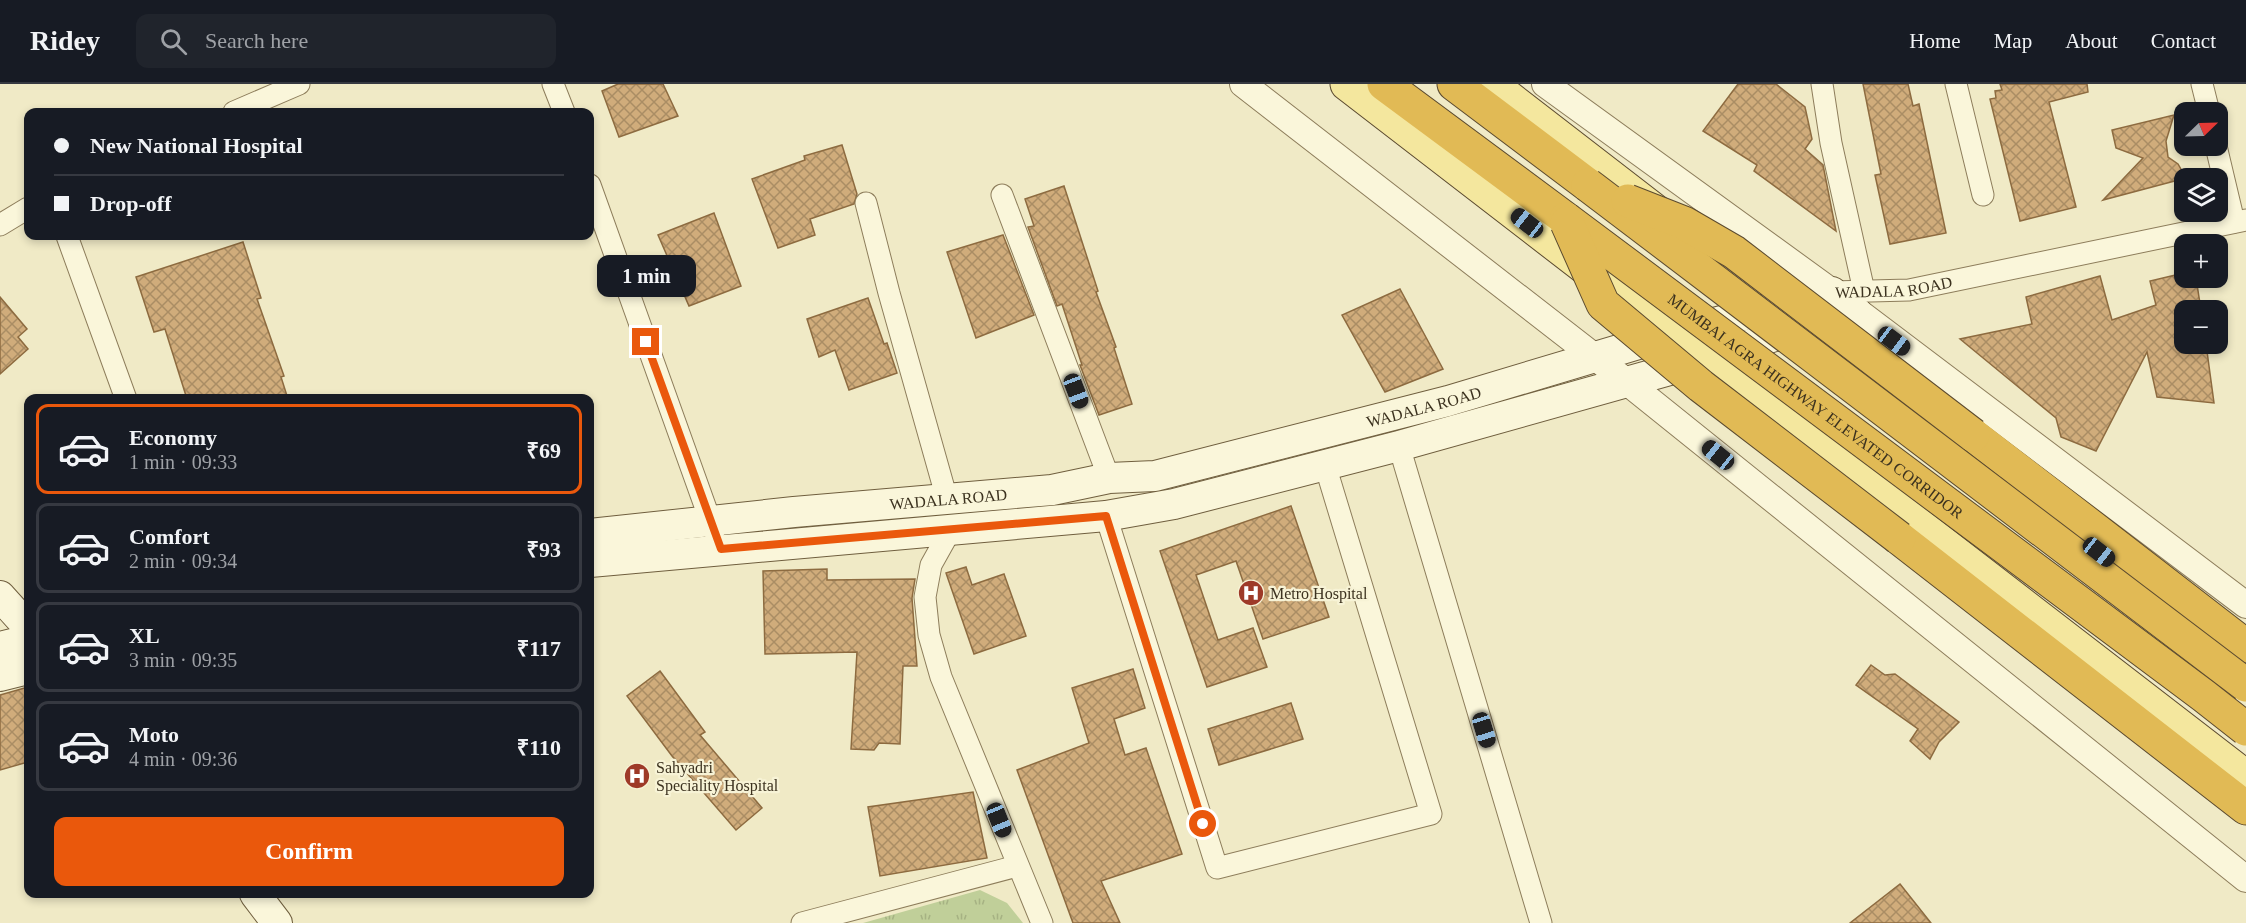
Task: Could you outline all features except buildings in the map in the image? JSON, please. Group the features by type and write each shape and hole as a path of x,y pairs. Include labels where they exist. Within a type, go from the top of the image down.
{"highway":[{"name":"MUMBAI AGRA HIGHWAY ELEVATED CORRIDOR","path":"1384,84 2195,688 2246,729"},
{"path":"1454,84 2246,685"},
{"path":"1588,184 1684,224 1734,252 2246,646"},
{"path":"1566,219 1603,304 1701,387 2246,808"}],"main road":[{"path":"1347,84 2246,777"},
{"path":"1491,84 2246,666"},
{"name":"WADALA ROAD","path":"594,534 1052,490 1109,478 1155,476 1448,401 1672,334 1778,304 1832,292"},
{"name":"WADALA ROAD","path":"594,562 1106,516 1174,504 1399,446 1705,360 1806,325 1861,302"},
{"path":"0,596 24,623"},
{"path":"0,647 24,641"},
{"path":"0,676 24,670"},
{"path":"258,898 278,923"}],"street":[{"path":"243,108 298,84"},
{"path":"553,84 562,108"},
{"path":"1243,84 1627,382 2246,879"},
{"path":"1545,84 1832,292 1861,302 2246,605"},
{"path":"1822,84 1861,302"},
{"path":"1956,84 1983,195"},
{"path":"2202,84 2206,102"},
{"path":"2219,156 2240,221"},
{"path":"1002,195 1109,478"},
{"path":"594,196 721,549"},
{"path":"866,203 947,499"},
{"path":"0,225 24,210"},
{"name":"WADALA ROAD","path":"1861,302 2240,221"},
{"path":"68,240 124,394"},
{"path":"1399,446 1541,923"},
{"path":"1106,516 1217,868 1431,814 1325,465"},
{"path":"950,531 931,565 925,597 929,635 941,677 1042,923"},
{"path":"802,923 1017,866"}],"green space":[{"path":"980,890 1007,903 1023,923 863,923"}],"place":[{"name":"Metro Hospital","path":"1251,593"},
{"name":"Sahyadri Speciality Hospital","path":"637,776"}],"route":[{"path":"646,342 721,549 1106,516 1203,824"}]}
